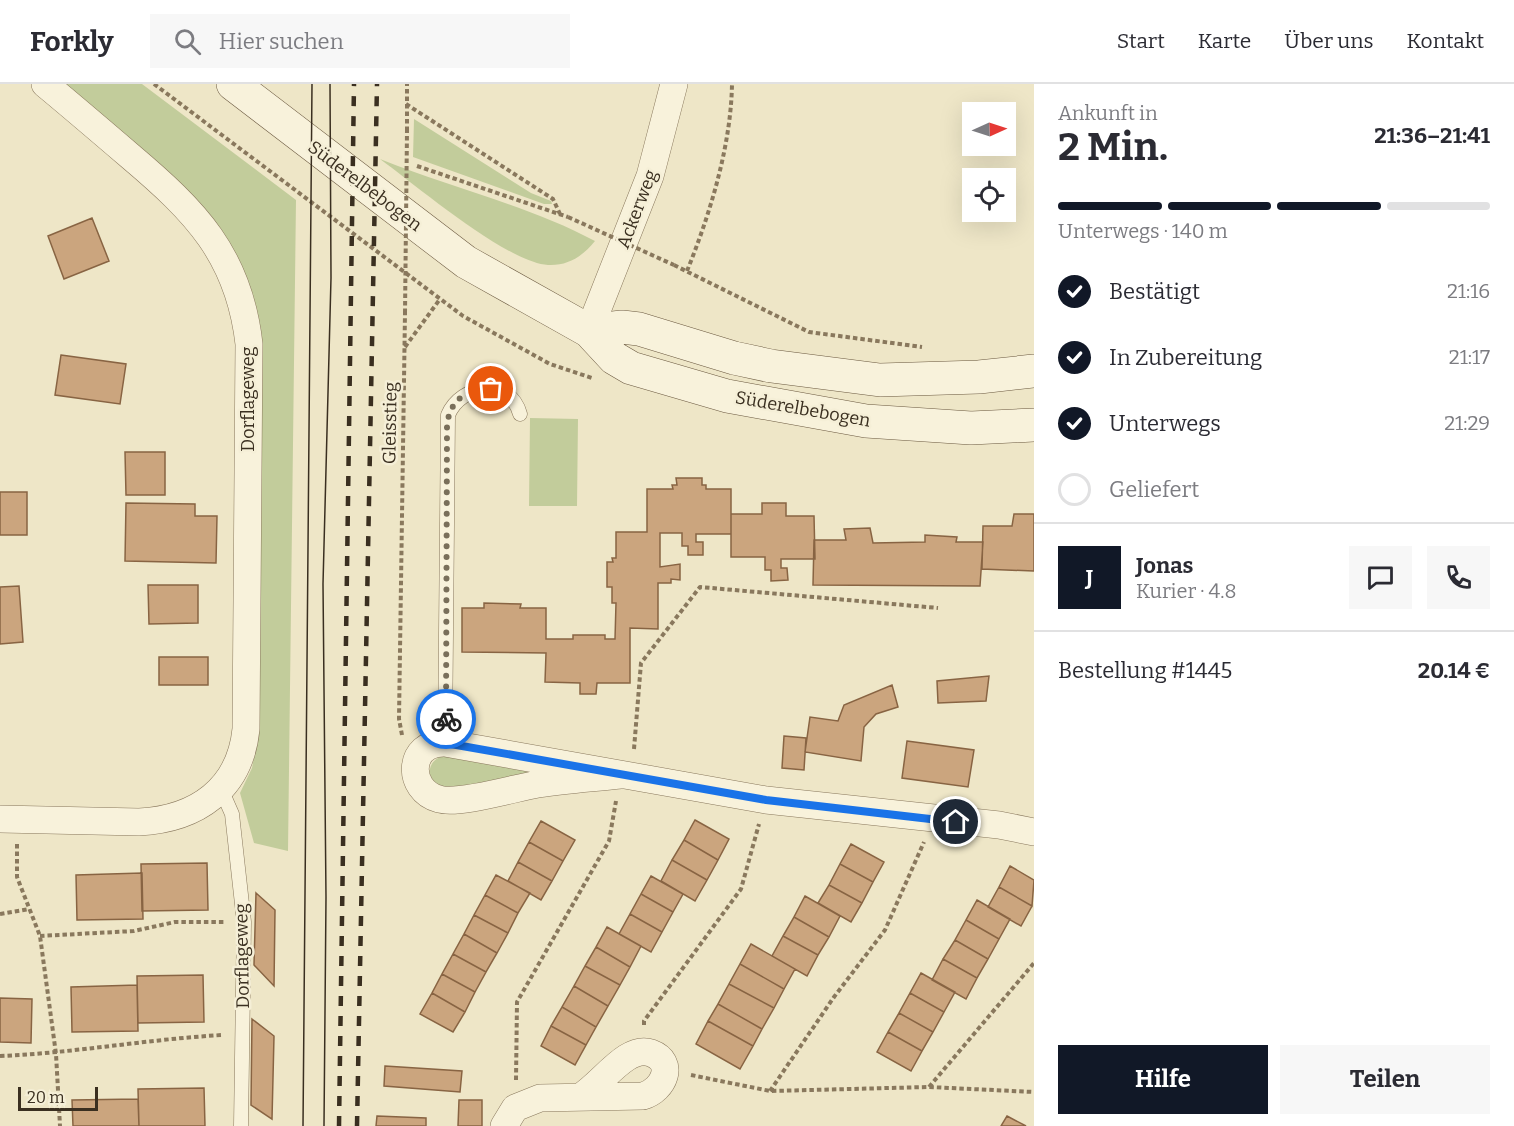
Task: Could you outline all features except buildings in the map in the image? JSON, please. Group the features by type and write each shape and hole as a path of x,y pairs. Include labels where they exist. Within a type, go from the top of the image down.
{"main road":[{"name":"Süderelbebogen","path":"233,86 466,262 589,332 614,358 631,368 727,396 866,421 971,428 1034,425"},
{"name":"Süderelbebogen","path":"589,332 622,327 639,329 734,358 771,366 880,380 979,377 1034,370"}],"street":[{"name":"Dorflageweg","path":"9,819 156,821 184,813 221,789 239,764 246,729 249,344 243,306 223,255 188,206 45,84"},
{"name":"Ackerweg","path":"589,332 650,176 674,84"},
{"path":"626,776 540,784 442,800 428,794 416,776 418,757 432,743 445,743 766,800 934,820 999,825 1034,832"},
{"path":"510,1117 540,1098 643,1096 655,1093 662,1085 665,1076 663,1063 654,1054 643,1050 631,1053 620,1060 600,1083 580,1097"}],"lane":[{"path":"445,743 448,416 459,398 481,389 507,393 518,405 520,414"},
{"name":"Dorflageweg","path":"221,789 232,814 244,922 241,1126"}],"path":[{"name":"Gleisstieg","path":"407,84 399,719 404,739 418,757"},
{"path":"687,271 712,194 726,141 732,84"},
{"path":"406,104 553,199 560,214"},
{"path":"417,166 568,217 687,271 809,332 928,347"},
{"path":"405,347 440,299"},
{"path":"510,1117 517,1002 609,842 626,776 641,663 700,587 938,608"},
{"path":"644,1021 741,889 766,800"},
{"path":"9,819 17,877 40,936 56,1054 60,1126"},
{"path":"770,1091 885,930 934,820"},
{"path":"0,914 29,909"},
{"path":"40,936 134,931 175,922 244,922"},
{"path":"929,1087 1034,963"},
{"path":"0,1056 56,1054 175,1038 242,1034"},
{"path":"665,1076 686,1074 770,1091 929,1087 1034,1092"}],"green space":[{"path":"65,84 142,84 296,200 288,851 254,843 240,793 252,768 258,735 261,341 253,301 233,251 224,235 199,203"},
{"path":"414,119 531,193 551,201 552,204 544,204 413,157"},
{"path":"380,159 543,217 595,241 580,255 562,264 548,265 530,261 509,251 462,221"},
{"path":"530,418 578,419 577,506 529,506"},
{"path":"445,755 539,773 440,791 429,779 430,770 434,761"}],"tram line":[{"path":"303,1126 312,84"},
{"path":"324,1126 326,897 323,584 331,278 330,84"}],"railway":[{"path":"339,1126 354,84"},
{"path":"357,1126 377,84"}],"way so far":[{"path":"446,719 448,416 454,403 466,393 473,390 491,389"}],"route":[{"path":"446,719 445,743 540,758 620,775 766,800 956,822"}]}
